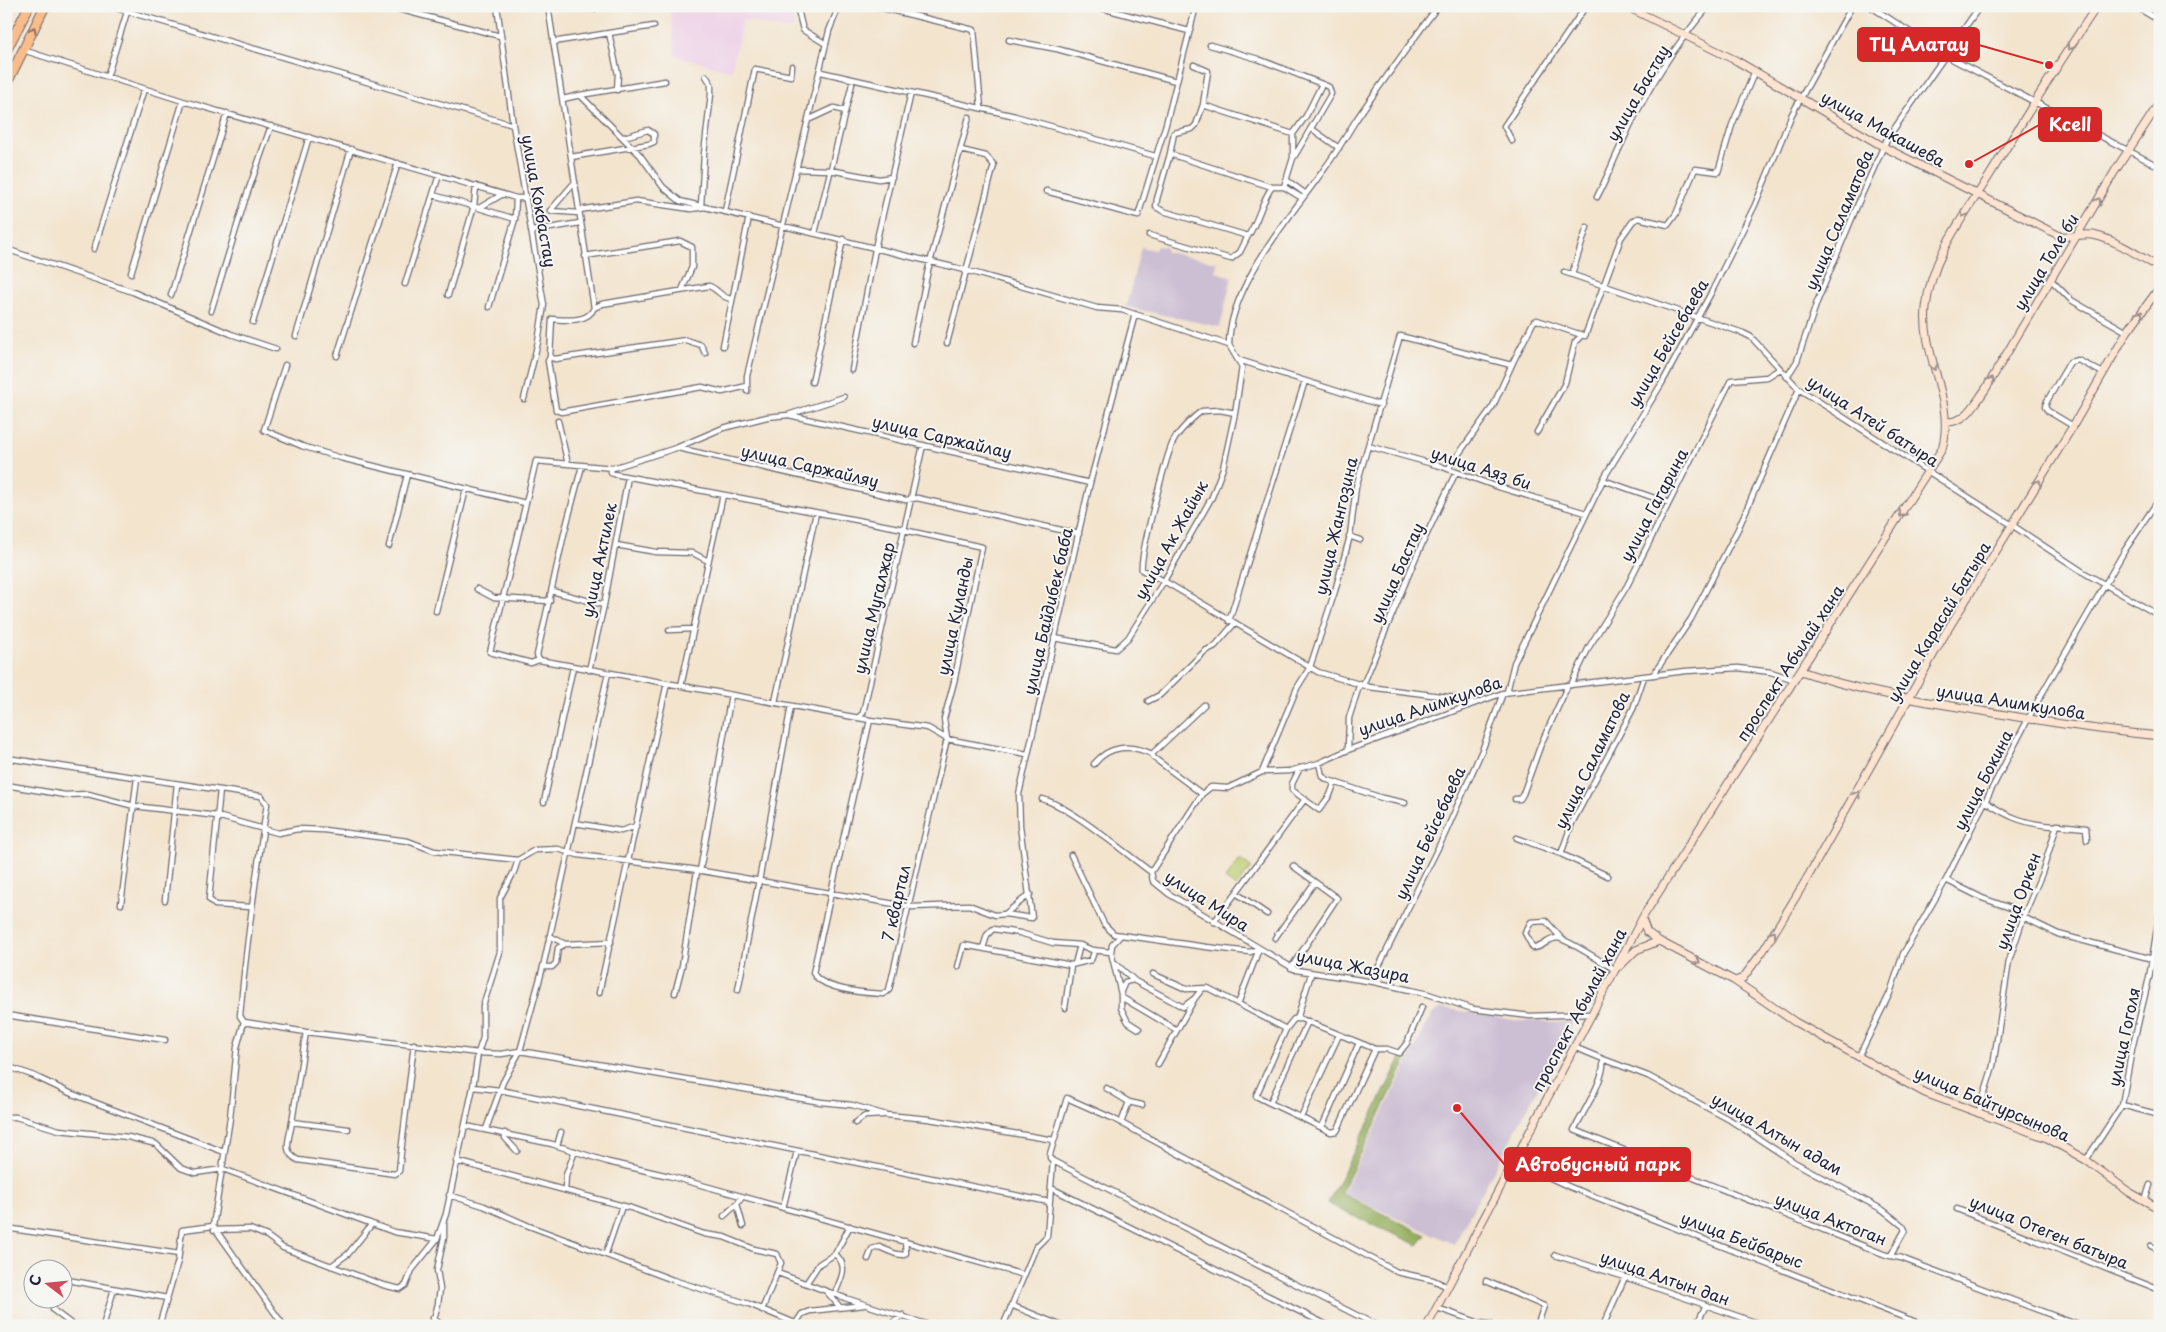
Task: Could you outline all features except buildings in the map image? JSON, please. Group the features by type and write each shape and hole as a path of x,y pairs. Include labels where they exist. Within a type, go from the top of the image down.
{"highway":[{"path":"6,51 29,6"},
{"path":"6,85 45,6"}],"main road":[{"name":"улица Макашева","path":"1626,6 1755,71 1884,147 2058,235 2076,237 2092,235 2108,240 2160,268"},
{"name":"проспект Абылай хана","path":"1427,1326 1642,919 1942,449 1946,422 1926,336 1926,308 1930,285 1944,247 2097,6"},
{"name":"улица Толе би","path":"1946,422 1957,423 1985,390 2076,237 2160,102"},
{"name":"улица Карасай Батыра","path":"1735,981 1743,978 1763,952 1849,808 1908,699 2073,426 2102,373 2127,332 2160,287"},
{"name":"улица Алимкулова","path":"1801,671 1859,689 1908,699 2028,719 2160,736"},
{"path":"1642,919 1647,932 1659,941"},
{"path":"1615,971 1636,950 1659,941"},
{"name":"улица Байтурсынова","path":"1659,941 1735,981 1795,1022 1925,1093 2047,1138 2086,1160 2145,1202 2160,1209"},
{"path":"1746,974 1746,989"}],"street":[{"path":"109,6 513,125"},
{"path":"387,6 500,36"},
{"name":"улица Кокбастау","path":"496,6 513,125 544,305 531,377 524,399"},
{"path":"543,317 552,319 586,317 592,314 594,308 548,6"},
{"path":"798,6 803,30 826,44"},
{"path":"552,319 548,367 554,402 558,411 683,392 702,387 722,392 747,389 747,376 782,225 826,44 839,6"},
{"path":"874,6 972,29 975,34 982,108"},
{"path":"1094,6 1189,31"},
{"path":"1046,191 1138,216 1166,124 1196,6"},
{"path":"1380,405 1239,360 1229,345 1229,329 1250,277 1302,198 1438,6"},
{"path":"1512,141 1504,126 1586,6"},
{"name":"улица Бастау","path":"1597,197 1636,117 1686,35 1709,6"},
{"name":"улица Бейсебаева","path":"1374,982 1377,970 1452,819 1483,748 1514,663 1586,513 1603,480 1662,383 1698,317 1755,205 1799,98 1852,6"},
{"path":"1870,6 1946,55 2160,167"},
{"name":"улица Саламатова","path":"1787,377 1797,361 1817,302 1884,147 1906,110 1980,6"},
{"path":"2135,6 2160,21"},
{"path":"107,77 127,12"},
{"path":"553,42 654,26"},
{"path":"609,33 618,74 617,90"},
{"path":"1010,40 1057,49 1176,81"},
{"path":"1210,45 1258,59 1329,87 1331,94 1312,129 1293,158"},
{"path":"23,50 184,101 516,198 526,198"},
{"path":"1194,65 1208,71 1209,76 1203,105 1196,126 1192,129 1174,133 1156,207 1248,236"},
{"path":"725,211 756,69 791,76 792,66"},
{"path":"1537,432 1565,382 1575,342 1582,336 1585,336 1621,238 1633,221 1638,218 1668,225 1676,214 1695,169 1718,172 1732,125 1755,71"},
{"path":"820,72 982,108 1155,156"},
{"path":"704,206 704,154 711,94 711,84 706,76"},
{"path":"563,99 666,82"},
{"path":"815,233 852,84"},
{"path":"1284,187 1288,181 1293,158 1292,134 1306,116 1322,84"},
{"path":"94,249 144,89"},
{"path":"852,370 876,248 911,93"},
{"path":"580,95 632,146 663,187 680,201 965,270 1084,304 1106,309 1114,308 1229,345"},
{"path":"131,273 184,101"},
{"path":"1203,105 1292,134"},
{"path":"808,119 834,108 845,111"},
{"path":"171,295 227,113"},
{"path":"912,343 969,117"},
{"path":"211,311 245,200 271,126"},
{"path":"1312,129 1339,148"},
{"path":"571,157 654,142 654,134 651,131 643,131 624,138"},
{"path":"253,322 309,137"},
{"path":"296,336 352,149"},
{"path":"947,343 994,165 986,156 961,150"},
{"path":"1170,154 1272,187 1284,187 1302,198"},
{"path":"337,356 398,163"},
{"path":"796,169 830,170 879,179 892,177"},
{"path":"405,284 439,175"},
{"path":"1288,181 1306,194"},
{"path":"575,182 550,211 579,212 636,201 690,209 704,206"},
{"path":"448,295 477,207 476,186"},
{"path":"1149,235 1231,259 1240,252 1252,230 1264,197 1272,187"},
{"path":"477,207 503,194"},
{"path":"433,195 515,219"},
{"path":"489,307 515,219 516,198"},
{"path":"723,346 749,217"},
{"path":"532,231 580,223"},
{"path":"1572,274 1587,227"},
{"path":"812,382 843,239"},
{"path":"585,256 685,242 692,247 693,260 682,290"},
{"path":"6,249 133,292 231,334 276,349"},
{"name":"улица Атей батыра","path":"1564,272 1604,284 1751,337 1799,389 2105,586 2160,616"},
{"path":"2051,280 2071,300 2127,332"},
{"path":"594,308 602,304 709,286 714,288 719,294 731,299"},
{"name":"улица Байдибек баба","path":"1005,914 1032,918 1020,826 1019,794 1090,483 1114,384 1135,314"},
{"path":"1448,469 1493,406 1511,365 1531,327 1537,320 1582,336"},
{"name":"улица Жангозина","path":"1262,772 1297,688 1310,668 1338,582 1349,536 1356,488 1400,336 1511,365"},
{"path":"550,357 554,359 686,340 700,345 705,353"},
{"name":"улица Ак Жайык","path":"1054,638 1116,649 1128,638 1164,581 1212,497 1223,468 1235,413 1242,367 1239,360"},
{"path":"2073,426 2048,411 2045,407 2047,401 2070,362 2078,360 2102,373"},
{"path":"285,365 264,430 302,446 407,475 525,503 490,652 531,662 539,660 858,718 928,728 946,740 1027,754"},
{"name":"улица Гагарина","path":"1515,800 1520,799 1523,794 1541,744 1589,647 1627,586 1731,380 1767,377 1780,369"},
{"path":"1148,701 1160,695 1205,651 1215,646 1232,622 1305,381"},
{"path":"1653,675 1688,624 1738,529 1799,389"},
{"path":"676,448 723,428 767,417 788,415 844,397"},
{"path":"1235,413 1208,409 1202,411 1173,440 1148,530 1141,565 1142,570 1164,581 1310,668 1361,684 1397,692 1456,698 1472,702"},
{"name":"улица Саржайлау","path":"788,415 1090,483"},
{"path":"558,422 568,464"},
{"name":"улица Мугалжар","path":"858,718 863,713 923,445"},
{"name":"улица Аяз би","path":"1368,446 1448,469 1506,490 1586,513"},
{"name":"улица Саржайляу","path":"525,503 536,461 611,468 676,448 910,500 917,498 948,504 1079,534"},
{"path":"539,660 537,655 582,466"},
{"path":"611,468 611,473 904,530"},
{"name":"улица Бастау","path":"1348,750 1349,718 1361,684 1416,557 1456,472"},
{"path":"389,546 407,475"},
{"name":"улица Актилек","path":"589,670 604,605 628,476"},
{"path":"1603,480 1669,503"},
{"path":"436,611 466,489"},
{"path":"681,686 723,495"},
{"name":"улица Бокина","path":"1859,1056 1884,1006 1903,954 1946,880 2028,719 2140,527 2160,499"},
{"path":"775,702 816,512"},
{"name":"улица Куланды","path":"904,530 982,547 954,682 944,719 946,740"},
{"path":"1349,536 1360,540"},
{"path":"616,545 656,552 693,553 708,561"},
{"path":"477,589 490,596 550,601"},
{"path":"552,592 604,605"},
{"path":"669,630 693,629"},
{"path":"544,802 573,667"},
{"name":"улица Алимкулова","path":"1202,794 1211,787 1228,788 1262,772 1300,768 1319,763 1348,750 1406,730 1472,702 1505,692 1653,675 1738,668 1771,672 1795,680"},
{"path":"486,1129 500,1090 520,1051 543,967 608,673"},
{"name":"улица Саламатова","path":"1561,854 1572,823 1633,709 1644,677"},
{"path":"599,993 668,684"},
{"path":"675,993 682,966 731,695"},
{"path":"1152,754 1204,705"},
{"path":"738,990 791,706"},
{"path":"830,893 870,720"},
{"name":"7 квартал","path":"830,893 813,973 819,982 830,986 883,994 889,990 946,740"},
{"path":"1094,764 1106,752 1115,748 1126,747 1152,754 1154,758 1202,794"},
{"path":"6,758 261,796 266,804 251,907 240,1016 244,1022 306,1032 478,1053 501,1054 520,1051 862,1108 886,1115 938,1120 1054,1140"},
{"path":"1319,763 1322,776 1382,798 1405,803"},
{"path":"1300,768 1291,786 1319,810 1330,795 1335,782"},
{"path":"121,904 137,778"},
{"path":"165,900 177,784"},
{"path":"6,785 65,795 88,794 134,806 217,816 278,833 298,828 324,830 408,841 434,851 518,860"},
{"path":"220,790 209,899 215,905 251,907"},
{"name":"улица Мира","path":"1202,794 1151,872 1153,881 1214,922 1259,949"},
{"path":"1042,799 1069,813 1151,872"},
{"path":"1214,922 1305,799"},
{"path":"1985,801 2006,816 2020,821 2086,828 2087,840"},
{"path":"575,823 621,831 636,826"},
{"name":"улица Оркен","path":"1978,1114 1993,1066 2004,982 2024,915 2042,873 2056,826"},
{"path":"1517,838 1561,854 1608,876"},
{"path":"159,1326 179,1254 182,1230 214,1228 250,1229 267,1236 283,1248 331,1266 400,1289 406,1285 412,1270 437,1239 444,1220 456,1161 466,1126 478,1053 483,1038 483,1006 500,952 500,898 514,872 518,860 528,852 542,848 628,863 699,871 908,906 969,906 994,915 1005,914 1030,894"},
{"path":"1070,855 1104,924 1114,934 1250,952 1259,949"},
{"path":"1291,968 1336,898 1293,866"},
{"path":"1946,880 1982,898 2024,915 2058,934 2160,961"},
{"path":"1275,938 1315,882"},
{"path":"1236,893 1267,914"},
{"name":"улица Гоголя","path":"2086,1160 2122,1105 2160,910"},
{"path":"1561,938 1550,940 1534,948 1526,937 1526,929 1534,921 1546,922 1561,938 1615,971"},
{"path":"983,948 987,935 993,929 1020,933 1053,943 1080,945 1095,950 1111,952"},
{"path":"1123,934 1112,945 1111,952 1121,991 1121,1008 1128,1022 1139,1028"},
{"path":"550,936 565,944"},
{"path":"543,967 552,967 556,963 558,948 565,944 611,942"},
{"path":"958,966 964,945 1073,964 1091,960 1095,950"},
{"path":"1065,1008 1073,964 1080,945"},
{"path":"1238,1004 1259,949"},
{"name":"улица Жазира","path":"1259,949 1291,968 1311,974 1374,982 1428,994 1473,1009 1530,1016 1591,1014"},
{"path":"1114,962 1134,980 1183,1007 1203,988"},
{"path":"1153,974 1186,989 1203,988 1286,1029"},
{"path":"1311,974 1297,1018 1286,1029 1256,1096 1331,1132 1337,1131 1375,1049"},
{"path":"1121,991 1125,982 1134,980"},
{"path":"1121,998 1177,1030"},
{"path":"1158,1064 1194,998"},
{"path":"1297,1018 1375,1049 1387,1049 1399,1053 1407,1043 1422,1007"},
{"path":"6,1015 165,1040"},
{"path":"244,1022 237,1048 230,1118 214,1228 284,1326"},
{"path":"1270,1103 1308,1022"},
{"path":"306,1032 287,1151 290,1157 298,1160 395,1174 399,1171 414,1044"},
{"path":"1301,1117 1339,1035"},
{"path":"1322,1127 1359,1043"},
{"path":"1574,1047 1603,1059"},
{"name":"улица Актоган","path":"1603,1059 1601,1075 1574,1130 1816,1228 2081,1326"},
{"name":"улица Алтын адам","path":"1603,1059 1648,1076 1713,1110 1794,1162 1883,1210 1903,1226 1905,1230 1891,1255"},
{"path":"6,1066 224,1152"},
{"path":"473,1087 500,1090 1049,1202"},
{"path":"1106,1088 1129,1102 1142,1105"},
{"path":"1378,1326 1054,1161 1050,1158 1054,1140 1068,1098 1121,1124 1397,1272 1433,1280 1448,1287"},
{"path":"1121,1124 1129,1102"},
{"path":"2122,1105 2160,1115"},
{"path":"855,1123 863,1113 862,1108"},
{"path":"860,1118 886,1115"},
{"path":"6,1117 59,1130 128,1137 156,1144 182,1168 195,1173 223,1169 394,1232 437,1239"},
{"path":"292,1122 348,1129"},
{"path":"466,1126 505,1133 557,1146 632,1169 850,1226 1024,1275"},
{"path":"557,1146 561,1132"},
{"path":"505,1133 505,1138 517,1151"},
{"path":"565,1190 566,1175 575,1151"},
{"path":"783,1208 797,1151"},
{"path":"456,1161 622,1206 704,1234 724,1237 754,1249 777,1254 781,1262 762,1310"},
{"path":"1002,1326 1036,1247 1047,1236 1054,1161"},
{"name":"улица Бейбарыс","path":"1514,1162 1549,1178 1926,1326"},
{"path":"2145,1202 2150,1185"},
{"path":"1050,1188 1329,1326"},
{"path":"450,1195 673,1280 762,1310 802,1326"},
{"path":"724,1216 742,1197"},
{"path":"737,1204 742,1226"},
{"path":"606,1253 622,1206"},
{"name":"улица Отеген батыра","path":"1957,1208 2160,1290"},
{"path":"432,1326 439,1296 437,1270 444,1237 444,1220"},
{"path":"331,1266 348,1254 372,1224"},
{"path":"807,1282 819,1264 835,1254 850,1226"},
{"path":"6,1228 179,1254"},
{"path":"868,1259 872,1249 879,1246 896,1254 904,1255 906,1252 905,1241"},
{"path":"2151,1246 2160,1250"},
{"path":"835,1254 842,1261 844,1269 835,1294"},
{"name":"улица Алтын дан","path":"1555,1255 1626,1277 1766,1326"},
{"path":"778,1273 807,1282 827,1292 903,1315 932,1326"},
{"path":"1603,1326 1626,1277"},
{"path":"72,1281 167,1298"},
{"path":"1486,1281 1544,1306 1537,1326"},
{"path":"103,1326 114,1289"},
{"path":"827,1292 840,1307"},
{"path":"796,1323 802,1314 810,1311 866,1305"},
{"path":"1011,1305 1062,1326"},
{"path":"1696,1326 1706,1305"},
{"path":"1437,1308 1480,1323 1490,1324"},
{"path":"53,1310 74,1326"},
{"path":"888,1326 903,1315"},
{"path":"433,1318 443,1326"}],"shaded area":[{"path":"669,6 791,6 793,29 787,30 743,20 731,71 676,56"},
{"path":"1157,246 1165,247 1166,252 1217,262 1216,272 1232,277 1220,327 1126,307 1141,247 1155,250"},
{"path":"1442,1008 1520,1021 1574,1022 1454,1244 1343,1193 1432,1014"}],"green space":[{"path":"1240,859 1251,867 1236,887 1225,879"},
{"path":"1404,1052 1409,1055 1341,1193 1426,1235 1418,1245 1328,1203"}],"place":[{"name":"ТЦ Алатау","path":"2049,65"},
{"name":"Kcell","path":"1969,164"},
{"name":"Автобусный парк","path":"1457,1108"}]}
